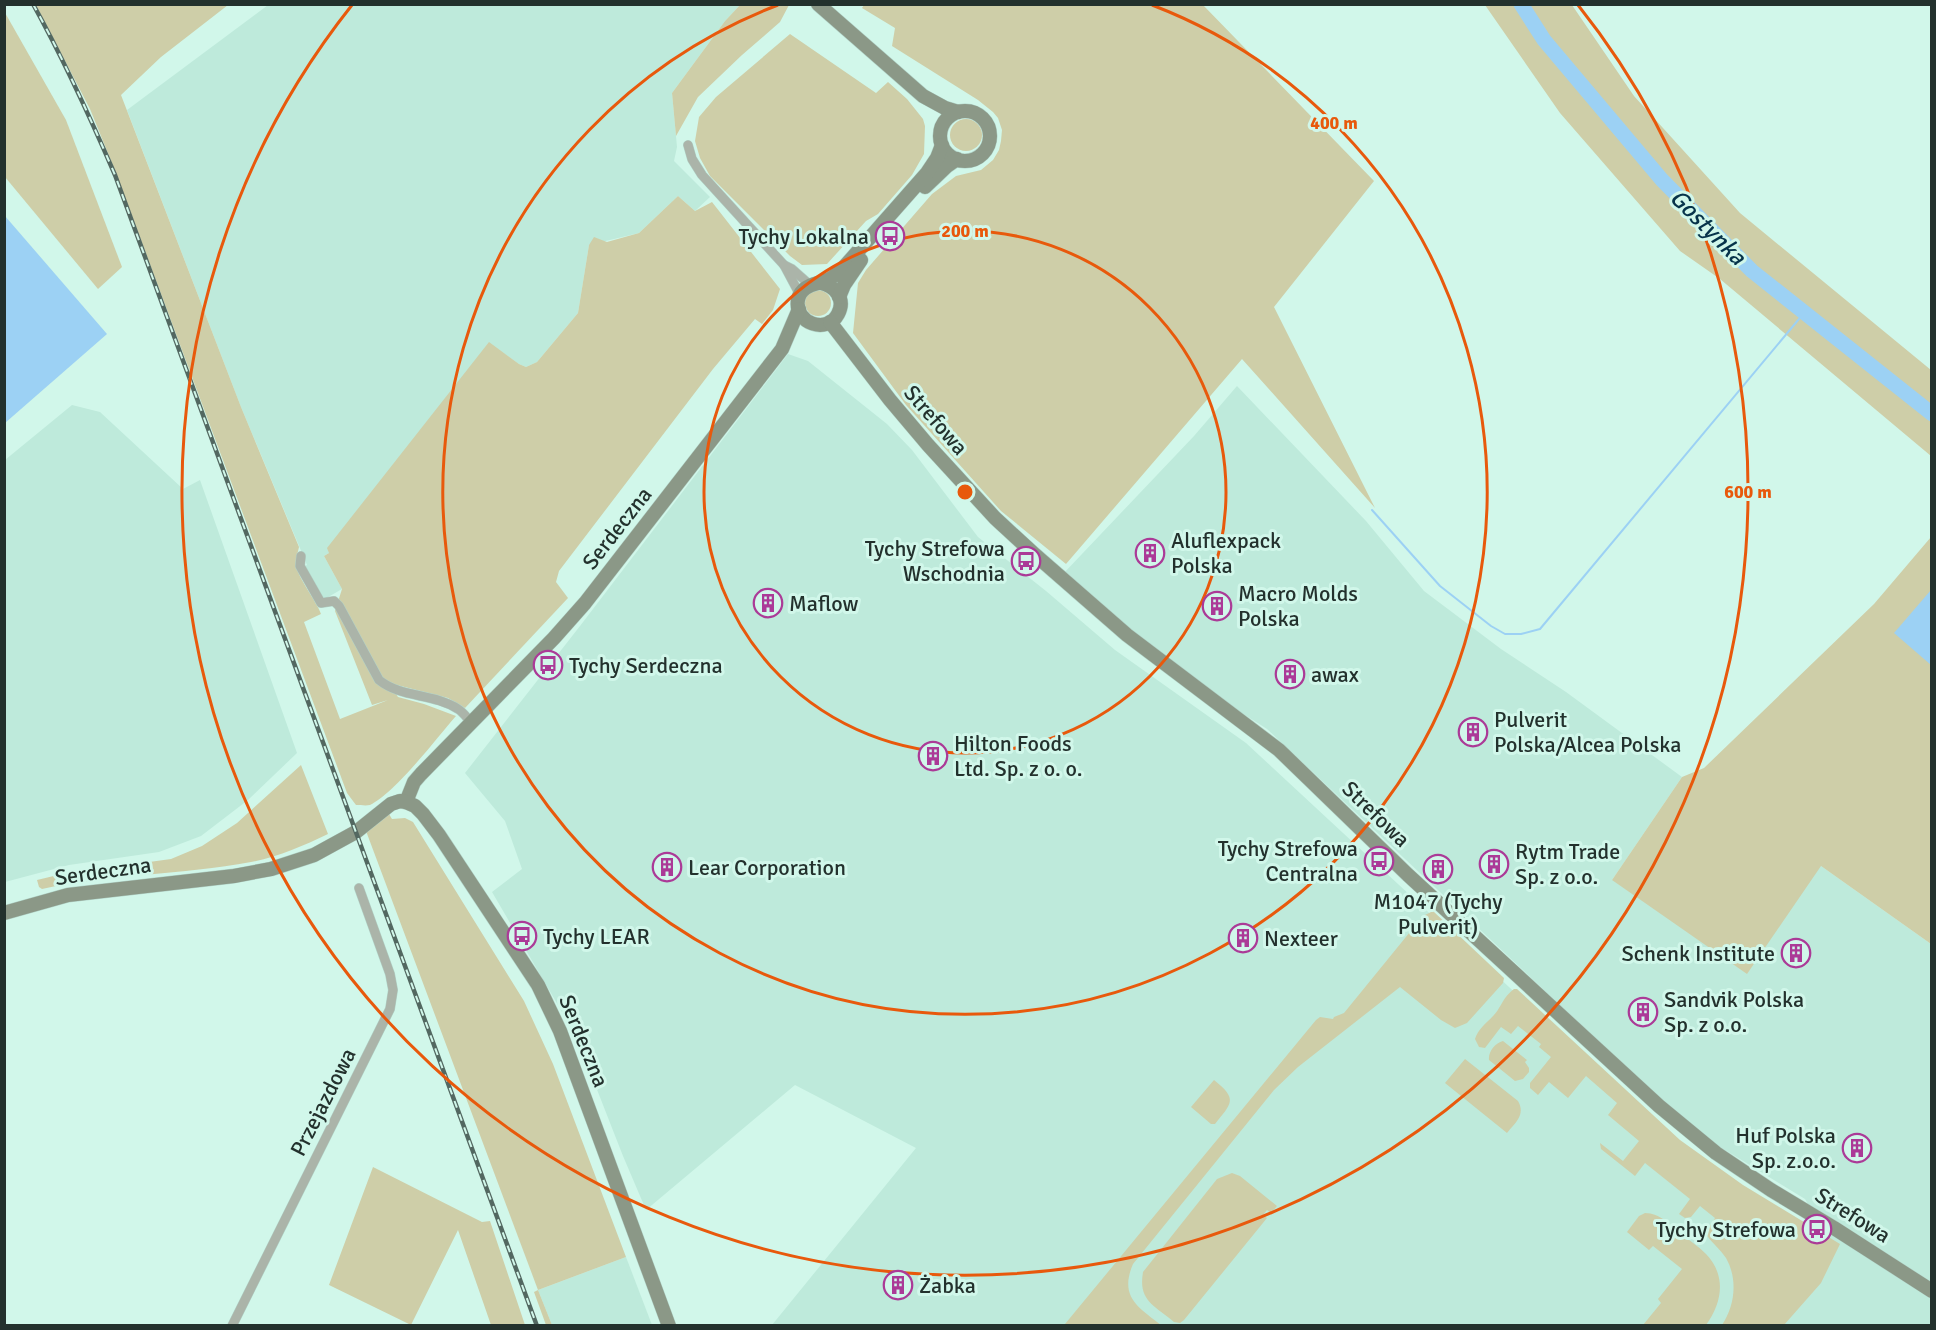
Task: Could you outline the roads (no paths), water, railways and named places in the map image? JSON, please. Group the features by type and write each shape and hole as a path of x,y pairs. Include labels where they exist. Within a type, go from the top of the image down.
{"street":[{"path":"819,4 923,96 945,108 958,112 972,112 984,120 989,140 987,147 978,157 971,160 951,156 942,145 940,138 941,128 946,119 958,112"},
{"path":"923,96 941,128"},
{"path":"688,145 692,159 702,175 807,293"},
{"path":"807,293 845,266 927,173 942,145"},
{"path":"784,265 792,269 807,293 803,318 816,325 830,322 838,314 839,297 844,285 866,254 929,183 957,159"},
{"path":"807,293 832,287 839,297"},
{"name":"Serdeczna","path":"406,802 414,782 578,613 782,349 807,293"},
{"name":"Strefowa","path":"830,322 890,400 995,518 1127,635 1262,736 1285,756 1408,874 1659,1106 1725,1159 1932,1291"},
{"name":"Serdeczna","path":"782,349 807,329 816,325"},
{"path":"302,556 300,566 321,603 334,601 339,606 379,680 389,688 442,702 458,709 471,722"},
{"name":"Serdeczna","path":"4,913 68,895 234,876 271,869 314,855 356,832 391,804 400,801 415,806 439,835 525,963 546,1000 560,1031 669,1326"},
{"name":"Przejazdowa","path":"232,1326 390,1009 393,990 390,974 359,888"}],"water":[{"path":"5,216 107,334 4,423"},
{"path":"1931,590 1931,665 1894,633"}],"waterway":[{"name":"Gostynka","path":"1521,4 1544,40 1662,180 1752,271 1932,414"},
{"path":"1372,510 1440,586 1491,626 1505,634 1521,634 1540,629 1804,313"}],"railway":[{"path":"33,4 76,89 115,175 537,1326"}],"place":[{"name":"Tychy Lokalna","path":"890,236"},
{"name":"Aluflexpack Polska","path":"1150,553"},
{"name":"Tychy Strefowa Wschodnia","path":"1026,561"},
{"name":"Maflow","path":"768,603"},
{"name":"Macro Molds Polska","path":"1217,606"},
{"name":"Tychy Serdeczna","path":"548,665"},
{"name":"awax","path":"1290,674"},
{"name":"Pulverit Polska/Alcea Polska","path":"1473,732"},
{"name":"Hilton Foods Ltd. Sp. z o. o.","path":"933,756"},
{"name":"Tychy Strefowa Centralna","path":"1379,861"},
{"name":"Rytm Trade Sp. z o.o.","path":"1494,864"},
{"name":"Lear Corporation","path":"667,867"},
{"name":"M1047 (Tychy Pulverit)","path":"1438,869"},
{"name":"Tychy LEAR","path":"522,936"},
{"name":"Nexteer","path":"1243,938"},
{"name":"Schenk Institute","path":"1796,953"},
{"name":"Sandvik Polska Sp. z o.o.","path":"1643,1012"},
{"name":"Huf Polska Sp. z.o.o.","path":"1857,1148"},
{"name":"Tychy Strefowa","path":"1817,1229"},
{"name":"Żabka","path":"898,1285"}]}
